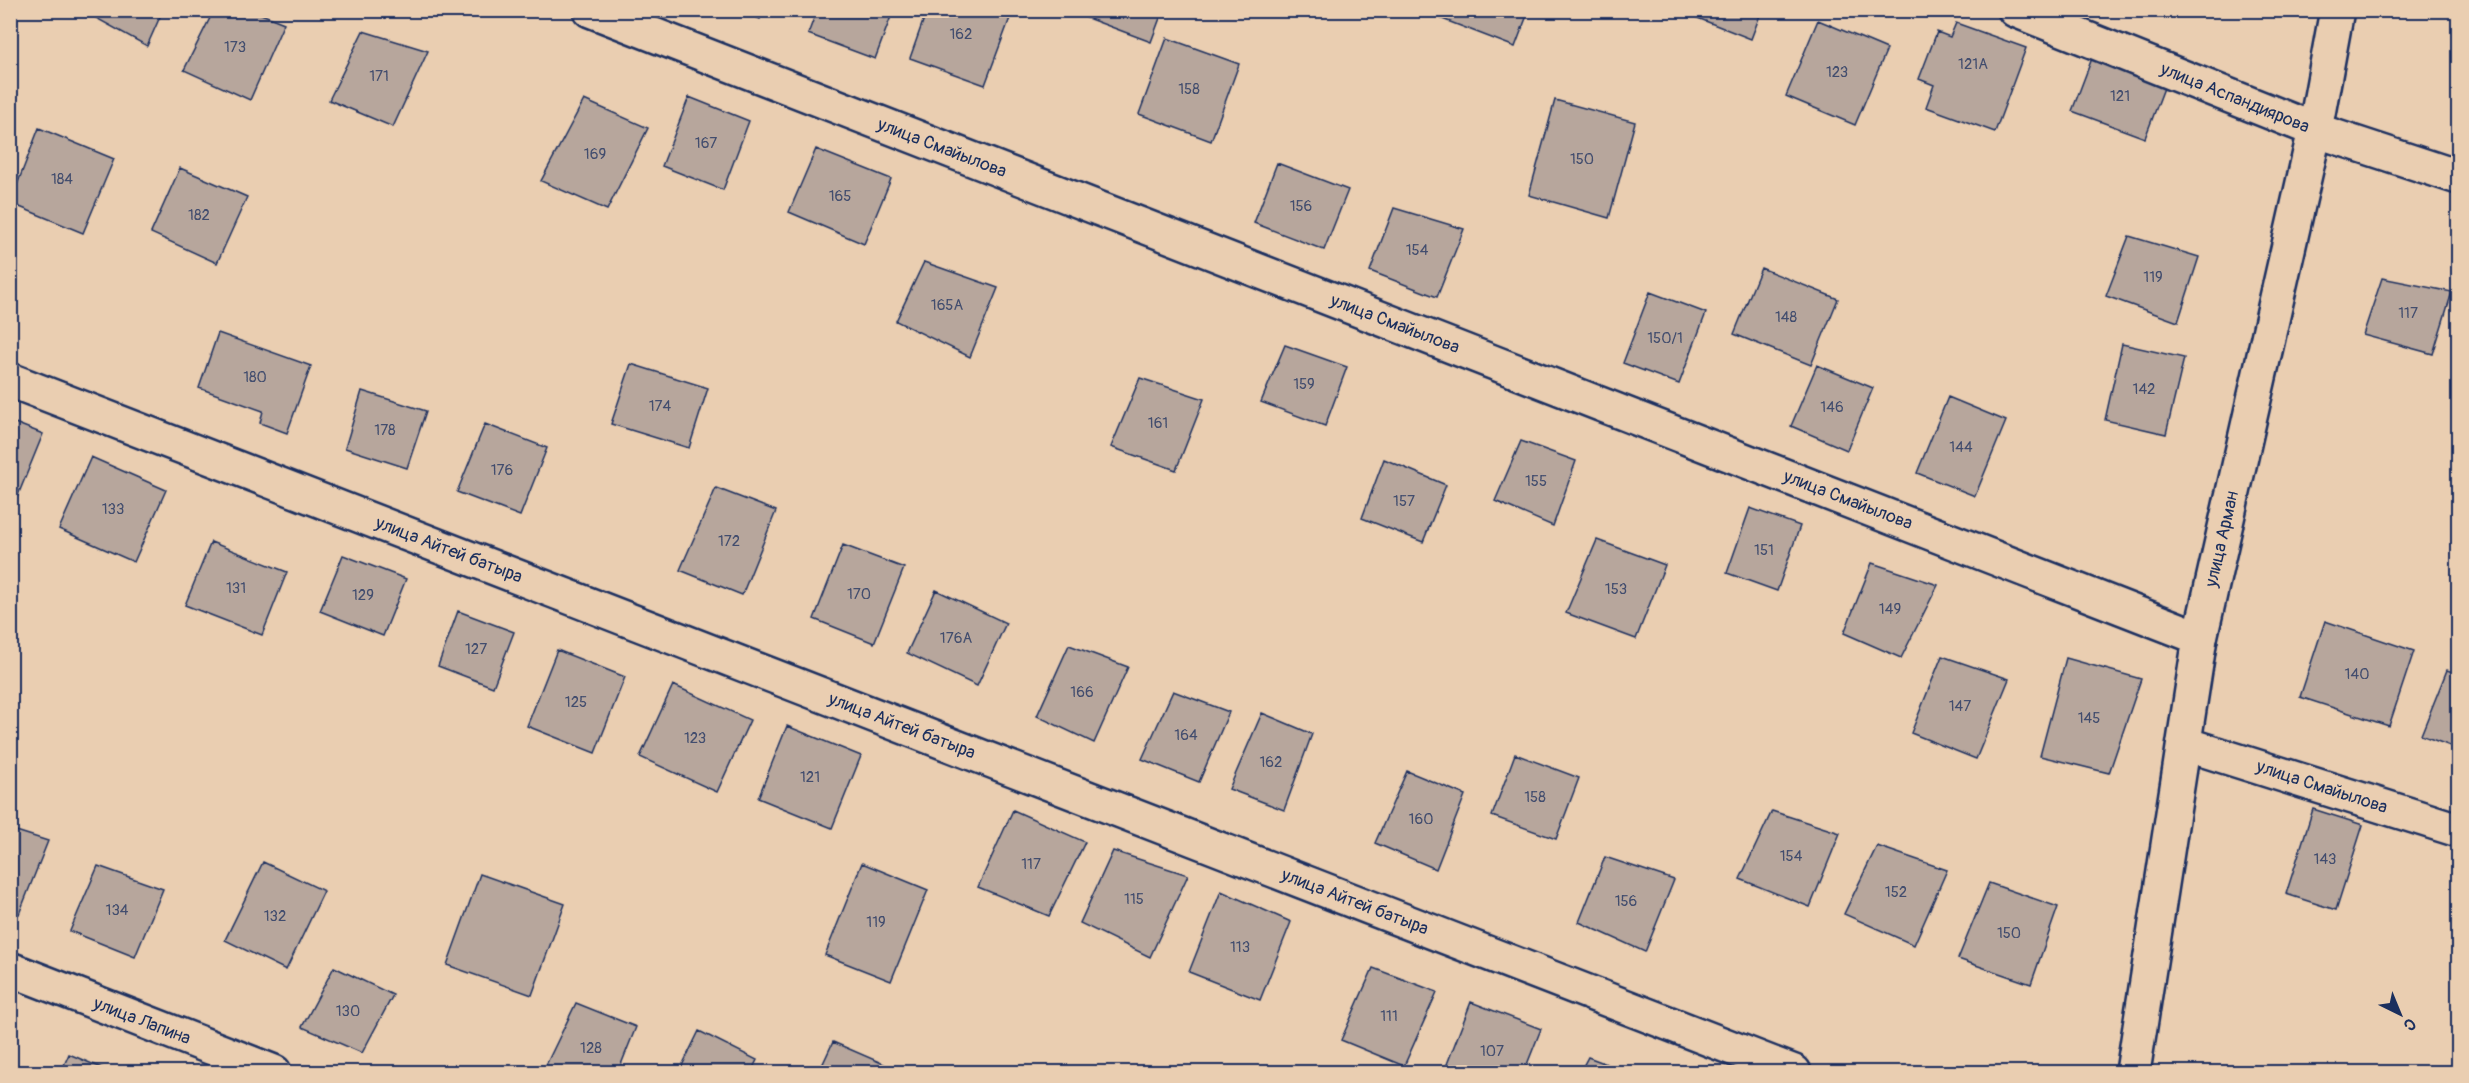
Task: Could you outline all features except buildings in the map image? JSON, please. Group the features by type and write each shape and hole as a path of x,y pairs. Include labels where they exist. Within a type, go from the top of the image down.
{"street":[{"name":"улица Смайылова","path":"590,10 2200,638"},
{"name":"улица Аспандиярова","path":"2015,10 2315,130 2458,177"},
{"name":"улица Арман","path":"2133,1072 2200,638 2315,130 2337,10"},
{"name":"улица Айтей батыра","path":"10,380 1794,1072"},
{"name":"улица Смайылова","path":"2185,744 2458,830"},
{"name":"улица Лапина","path":"10,969 274,1072"}]}
